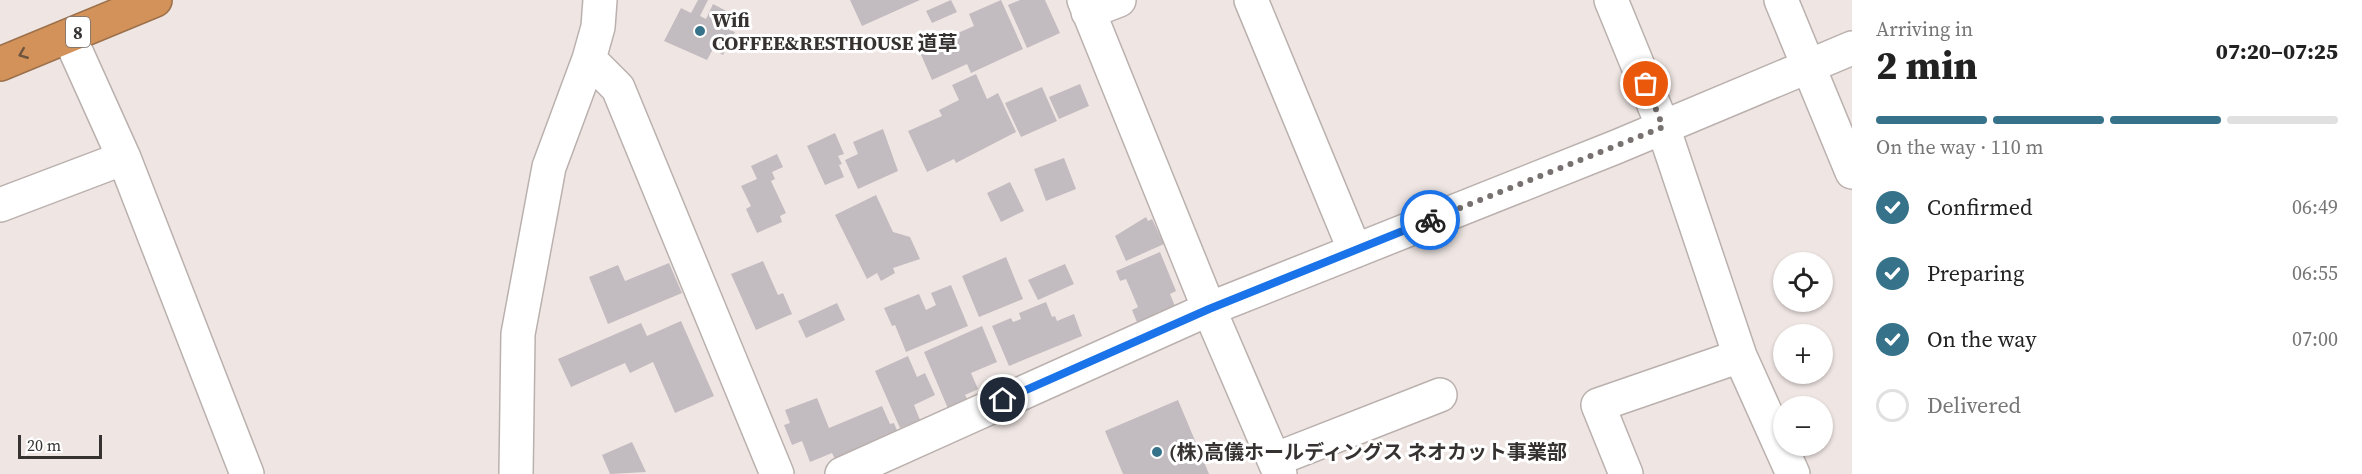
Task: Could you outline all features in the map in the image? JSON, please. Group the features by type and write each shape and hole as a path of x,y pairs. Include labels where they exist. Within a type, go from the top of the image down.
{"highway":[{"name":"8","path":"0,64 155,0"}],"street":[{"path":"516,474 518,334 549,167 589,59 598,27 600,0"},
{"path":"1119,0 1086,6 1209,309 1277,467 1440,395"},
{"path":"1251,0 1355,250"},
{"path":"1611,0 1663,127 1740,356 1793,474"},
{"path":"1781,0 1852,172"},
{"path":"69,36 124,158 247,474"},
{"path":"842,474 1209,309 1663,127 1852,48"},
{"path":"589,59 618,88 777,474"},
{"path":"0,205 124,158"},
{"path":"1626,474 1598,405 1740,356"}],"building":[{"name":"Wifi COFFEE&RESTHOUSE 道草","path":"698,0 708,0 700,16 706,19 713,4 736,16 729,30 735,32 723,55 713,49 707,60 664,41 681,8 691,13"},
{"path":"850,0 920,0 862,26"},
{"path":"951,0 957,12 932,23 926,11"},
{"path":"1001,0 1023,49 971,73 967,64 932,80 919,50 974,26 969,14"},
{"path":"1020,0 1045,0 1060,33 1027,48 1008,5"},
{"path":"976,74 987,99 998,93 1016,132 956,163 954,159 927,172 908,131 942,116 939,110 959,100 952,85"},
{"path":"1080,84 1089,106 1059,119 1049,97"},
{"path":"1042,87 1057,121 1021,137 1005,103"},
{"path":"883,129 898,171 858,189 845,160 858,154 853,142"},
{"path":"835,133 844,154 838,156 844,177 825,185 807,146"},
{"path":"777,154 783,167 772,172 775,179 771,181 786,213 780,216 782,222 757,233 746,209 751,206 741,186 757,179 751,166"},
{"path":"1064,158 1076,189 1046,201 1034,169"},
{"path":"1010,182 1024,211 1001,222 987,193"},
{"path":"876,195 893,232 910,237 920,259 893,268 895,273 881,281 877,273 867,279 835,215"},
{"path":"1146,217 1148,221 1152,219 1164,244 1126,261 1115,236"},
{"path":"1160,252 1176,291 1170,294 1179,316 1141,332 1132,310 1138,307 1126,279 1120,281 1116,271"},
{"path":"1006,257 1023,299 979,317 962,276"},
{"path":"763,261 778,295 783,293 792,314 756,330 731,274"},
{"path":"669,263 682,293 608,324 589,277 618,265 625,281"},
{"path":"1065,264 1074,284 1038,300 1028,280"},
{"path":"951,285 968,326 906,352 895,325 892,326 884,308 919,294 926,310 936,305 931,293"},
{"path":"1046,302 1052,317 1055,316 1057,321 1074,314 1082,336 1009,366 992,326 1011,318 1013,322 1021,319 1019,313"},
{"path":"837,303 845,320 806,338 798,321"},
{"path":"681,321 714,396 675,413 653,362 630,373 625,363 571,387 558,359 641,323 647,336"},
{"path":"982,326 997,362 971,373 978,389 965,395 969,402 949,411 924,352"},
{"path":"908,356 917,377 925,373 935,395 914,405 920,420 900,428 875,371"},
{"path":"817,398 829,428 882,406 890,424 894,423 898,433 835,459 832,453 810,462 802,441 792,445 784,425 790,423 785,410"},
{"name":"(株)高儀ホールディングス ネオカット事業部","path":"1178,400 1209,474 1123,474 1105,431"},
{"path":"632,442 646,472 610,474 602,455"}],"way so far":[{"path":"1430,220 1663,127 1646,84"}],"place":[{"name":"Wifi COFFEE&RESTHOUSE 道草","path":"700,31"},
{"name":"(株)高儀ホールディングス ネオカット事業部","path":"1157,452"}],"route":[{"path":"1003,400 1209,309 1430,220"}]}
